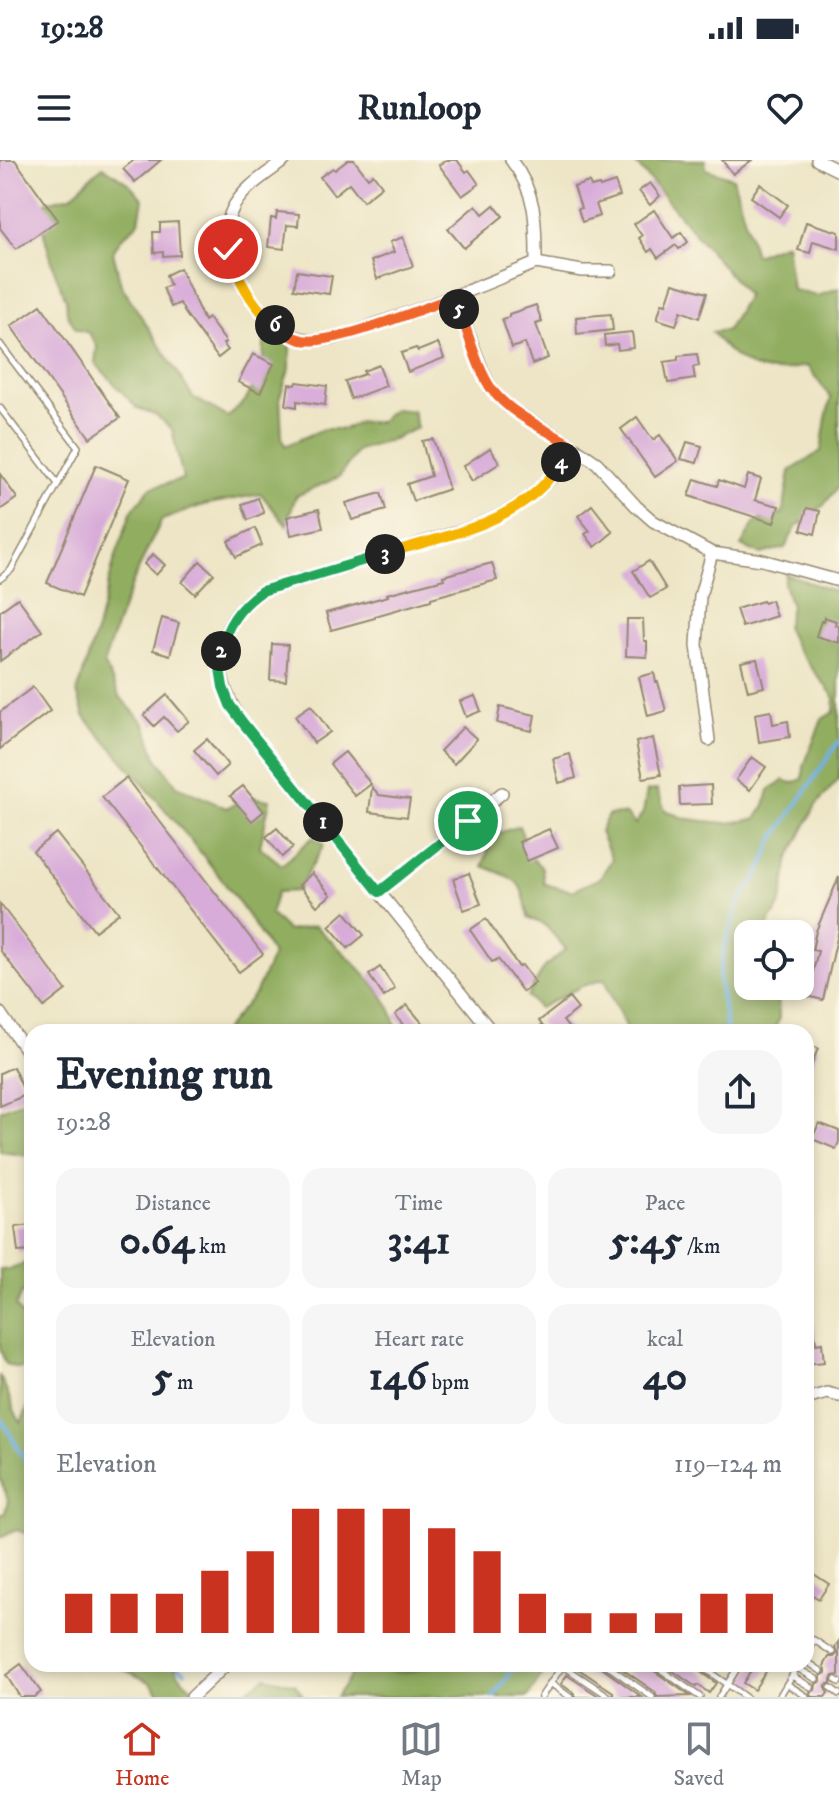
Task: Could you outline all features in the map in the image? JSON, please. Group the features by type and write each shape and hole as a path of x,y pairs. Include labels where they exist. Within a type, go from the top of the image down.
{"street":[{"path":"285,160 248,189 232,209 226,229 227,245 245,289 268,319 281,330 302,340 329,339 455,297 536,263 582,271 611,271"},
{"path":"511,160 523,176 536,216 536,263"},
{"path":"817,160 839,171"},
{"path":"455,297 492,390 508,407 597,463 653,521 712,553 762,560 839,581"},
{"path":"486,1024 243,723 230,705 219,662 223,640 232,620 247,601 262,591 496,518 529,497 553,476 571,445"},
{"path":"709,740 697,645 700,596 712,553"},
{"path":"379,892 502,793"},
{"path":"0,1013 24,1048"},
{"path":"814,1397 827,1393 839,1396"},
{"path":"192,1697 219,1672"}],"lane":[{"path":"0,344 78,447 11,570 0,579"},
{"path":"0,408 58,484"},
{"path":"814,1640 832,1652"},
{"path":"814,1666 821,1671"},
{"path":"541,1697 558,1672"},
{"path":"573,1672 610,1697"},
{"path":"616,1672 652,1697"},
{"path":"664,1672 700,1697"},
{"path":"710,1672 745,1697"},
{"path":"719,1697 735,1672"},
{"path":"779,1697 794,1672"},
{"path":"806,1672 816,1679"},
{"path":"792,1676 811,1687"},
{"path":"550,1683 570,1697"},
{"path":"787,1684 806,1696"},
{"path":"831,1688 839,1694"}],"green space":[{"path":"633,160 705,160 706,169 733,178 755,255 786,243 792,290 817,296 839,288 839,486 823,506 796,527 785,548 761,554 741,546 755,522 783,513 790,471 821,451 831,398 807,366 775,371 756,368 731,354 718,340 712,332 727,330 747,295"},
{"path":"103,166 129,184 143,199 139,222 121,239 113,252 121,285 193,397 228,417 246,400 262,369 265,334 290,346 290,367 280,396 285,446 323,429 344,429 359,422 379,422 394,409 413,411 417,428 358,450 339,477 296,496 286,525 261,494 203,505 162,520 130,590 104,663 119,696 145,724 156,757 177,786 226,808 251,797 270,800 260,847 282,865 313,837 324,845 297,891 277,892 270,914 288,931 315,926 378,989 388,1004 395,1024 230,1024 256,992 273,955 208,861 84,716 77,692 131,512 150,488 183,479 172,429 156,415 137,408 95,363 97,346 89,333 76,329 67,313 66,300 44,234 45,202 71,196"},
{"path":"786,574 839,593 839,779 816,805 789,858 781,903 771,920 734,920 734,1000 778,1000 777,1024 625,1024 604,979 582,986 539,1008 527,996 545,967 566,949 545,925 528,917 523,894 516,882 483,866 493,835 519,826 531,857 542,868 544,884 572,891 600,878 612,859 600,832 608,815 626,814 635,824 643,813 647,791 657,790 665,810 683,818 727,823 756,819 765,805 769,790 783,780 792,783 803,779 804,766 822,719 834,712 835,698 796,648 786,627 791,606 784,584"},
{"path":"23,1100 24,1155 0,1152 0,1111"},
{"path":"24,1264 24,1292 16,1306 24,1318 24,1368 6,1364 0,1349 0,1269 7,1270"},
{"path":"0,1377 21,1423 24,1416 24,1533 17,1530 0,1537 0,1515 5,1513 8,1500 0,1478"},
{"path":"129,1672 178,1672 183,1680 206,1697 163,1697 150,1682"},
{"path":"353,1672 544,1672 528,1697 336,1697"},
{"path":"266,1677 295,1684 304,1697 231,1697"}],"building":[{"path":"0,160 15,160 58,220 16,249 0,228"},
{"path":"134,160 161,160 135,182 123,169"},
{"path":"348,160 354,160 368,178 373,174 382,186 363,201 349,183 334,195 320,177"},
{"path":"446,160 457,160 479,184 462,196 439,165"},
{"path":"722,160 752,160 733,174"},
{"path":"589,182 591,187 600,187 615,182 620,196 596,204 600,216 582,222 574,187"},
{"path":"650,183 660,196 650,205 639,191"},
{"path":"760,184 788,205 779,217 751,197"},
{"path":"476,205 483,214 494,205 503,216 464,248 448,229"},
{"path":"654,210 673,238 681,232 688,242 679,249 676,245 658,258 652,249 648,252 634,224"},
{"path":"277,212 299,214 298,226 287,225 284,249 268,247 271,218 276,219"},
{"path":"178,222 180,255 154,253 153,232 160,232 160,223"},
{"path":"806,222 839,232 839,249 813,241 810,253 798,250"},
{"path":"403,237 413,266 377,279 371,261 394,252 390,242"},
{"path":"180,268 204,321 208,318 226,342 223,344 228,350 218,358 180,303 171,307 163,288 170,285 166,275"},
{"path":"297,271 332,276 329,294 294,289"},
{"path":"673,283 707,293 699,318 681,311 676,325 657,319"},
{"path":"41,305 120,418 90,438 11,326"},
{"path":"536,305 542,322 536,324 548,358 532,364 525,343 512,348 502,319"},
{"path":"611,314 613,330 577,334 576,317"},
{"path":"632,332 634,348 618,350 617,344 605,346 604,335"},
{"path":"438,343 444,358 408,372 401,353 416,348 418,351"},
{"path":"253,354 274,364 260,393 238,382"},
{"path":"697,354 699,366 693,367 695,379 668,383 664,362 678,360 678,356"},
{"path":"379,365 386,386 351,399 345,381"},
{"path":"297,382 327,386 325,405 297,401 297,407 286,405 289,384 296,385"},
{"path":"637,417 653,440 660,435 678,461 655,477 621,429"},
{"path":"433,439 449,489 413,501 407,484 431,476 422,441"},
{"path":"687,442 702,446 697,463 681,459"},
{"path":"490,448 500,463 472,481 463,466"},
{"path":"96,465 129,479 80,597 47,583"},
{"path":"0,474 17,498 0,510"},
{"path":"748,475 761,479 755,500 779,506 774,523 689,496 695,479 717,486 719,480 744,489"},
{"path":"381,493 386,510 352,520 346,503"},
{"path":"258,498 264,513 248,520 242,504"},
{"path":"592,505 613,532 595,547 585,534 590,531 578,516"},
{"path":"807,508 820,511 815,534 801,530"},
{"path":"319,509 323,528 291,535 287,517"},
{"path":"255,528 262,545 236,557 228,541"},
{"path":"153,554 165,565 156,575 144,564"},
{"path":"200,561 214,574 195,594 182,582"},
{"path":"649,561 666,589 650,598 633,571"},
{"path":"492,563 497,580 331,630 326,613"},
{"path":"18,598 42,631 0,661 0,611"},
{"path":"771,600 776,616 742,627 736,609"},
{"path":"824,617 836,621 835,625 839,626 839,643 816,636"},
{"path":"162,618 179,623 170,655 153,650"},
{"path":"627,619 643,619 647,657 626,656"},
{"path":"272,644 288,645 286,681 270,680"},
{"path":"757,659 764,687 748,691 741,662"},
{"path":"654,673 666,711 648,716 639,677"},
{"path":"33,687 50,711 0,749 0,712"},
{"path":"167,695 189,721 177,731 164,717 154,726 144,715"},
{"path":"475,696 481,711 466,717 460,701"},
{"path":"311,705 330,732 314,743 295,716"},
{"path":"500,707 535,715 532,731 497,723"},
{"path":"771,711 773,724 788,721 790,737 759,742 755,714"},
{"path":"463,727 477,739 454,764 440,751"},
{"path":"653,738 661,775 643,778 636,742"},
{"path":"207,739 228,765 216,776 194,750"},
{"path":"345,752 371,784 355,796 330,764"},
{"path":"570,754 576,778 559,783 553,759"},
{"path":"752,757 766,767 750,790 736,780"},
{"path":"126,778 263,954 239,972 102,797"},
{"path":"711,785 712,804 680,805 679,787"},
{"path":"243,786 264,811 252,821 230,796"},
{"path":"372,787 379,795 410,799 407,817 369,812"},
{"path":"277,828 293,847 282,857 266,837"},
{"path":"549,829 558,848 527,861 519,842"},
{"path":"56,833 119,913 95,931 33,851"},
{"path":"312,873 331,895 317,906 299,885"},
{"path":"469,873 481,904 464,910 453,879"},
{"path":"839,877 839,929 823,1000 814,998 814,967 818,951 814,950 816,931"},
{"path":"0,904 66,990 44,1007 0,950"},
{"path":"345,912 364,935 348,948 329,926"},
{"path":"486,919 519,967 522,965 535,983 523,992 498,959 492,962 470,930"},
{"path":"380,967 395,989 384,997 369,975"},
{"path":"569,998 578,1009 563,1021 565,1024 541,1024 539,1021"},
{"path":"407,1005 423,1024 402,1024 395,1015"},
{"path":"13,1067 24,1096 0,1106 0,1073"},
{"path":"819,1123 839,1131 836,1149 814,1140"},
{"path":"24,1226 24,1252 18,1252 15,1227"},
{"path":"814,1322 816,1344 822,1343 824,1362 814,1363"},
{"path":"814,1574 829,1584 819,1599 814,1596"},
{"path":"839,1641 839,1675 833,1676 831,1683 826,1685 828,1693 825,1697 811,1697 810,1692 815,1690 821,1676 826,1673 824,1666 829,1657 837,1654 835,1647"},
{"path":"21,1664 41,1692 34,1697 20,1697 6,1675"},
{"path":"583,1672 608,1672 642,1697 615,1697 613,1692"},
{"path":"626,1672 656,1672 690,1696 657,1697 655,1692"},
{"path":"674,1672 701,1672 716,1683 709,1693 698,1685 696,1687"},
{"path":"751,1672 766,1672 754,1690 743,1683"},
{"path":"567,1675 600,1697 575,1697 561,1684"}],"waterway":[{"path":"726,1024 719,979 724,948 739,902 760,872 773,840 839,741"},
{"path":"0,1417 24,1458"},
{"path":"493,1697 511,1672"}],"route":[{"path":"228,249 245,289 268,319 281,330 302,340 329,339 455,297 492,390 508,407 571,445 553,476 529,497 496,518 262,591 247,601 232,620 223,640 219,662 230,705 379,892 468,821"}]}
